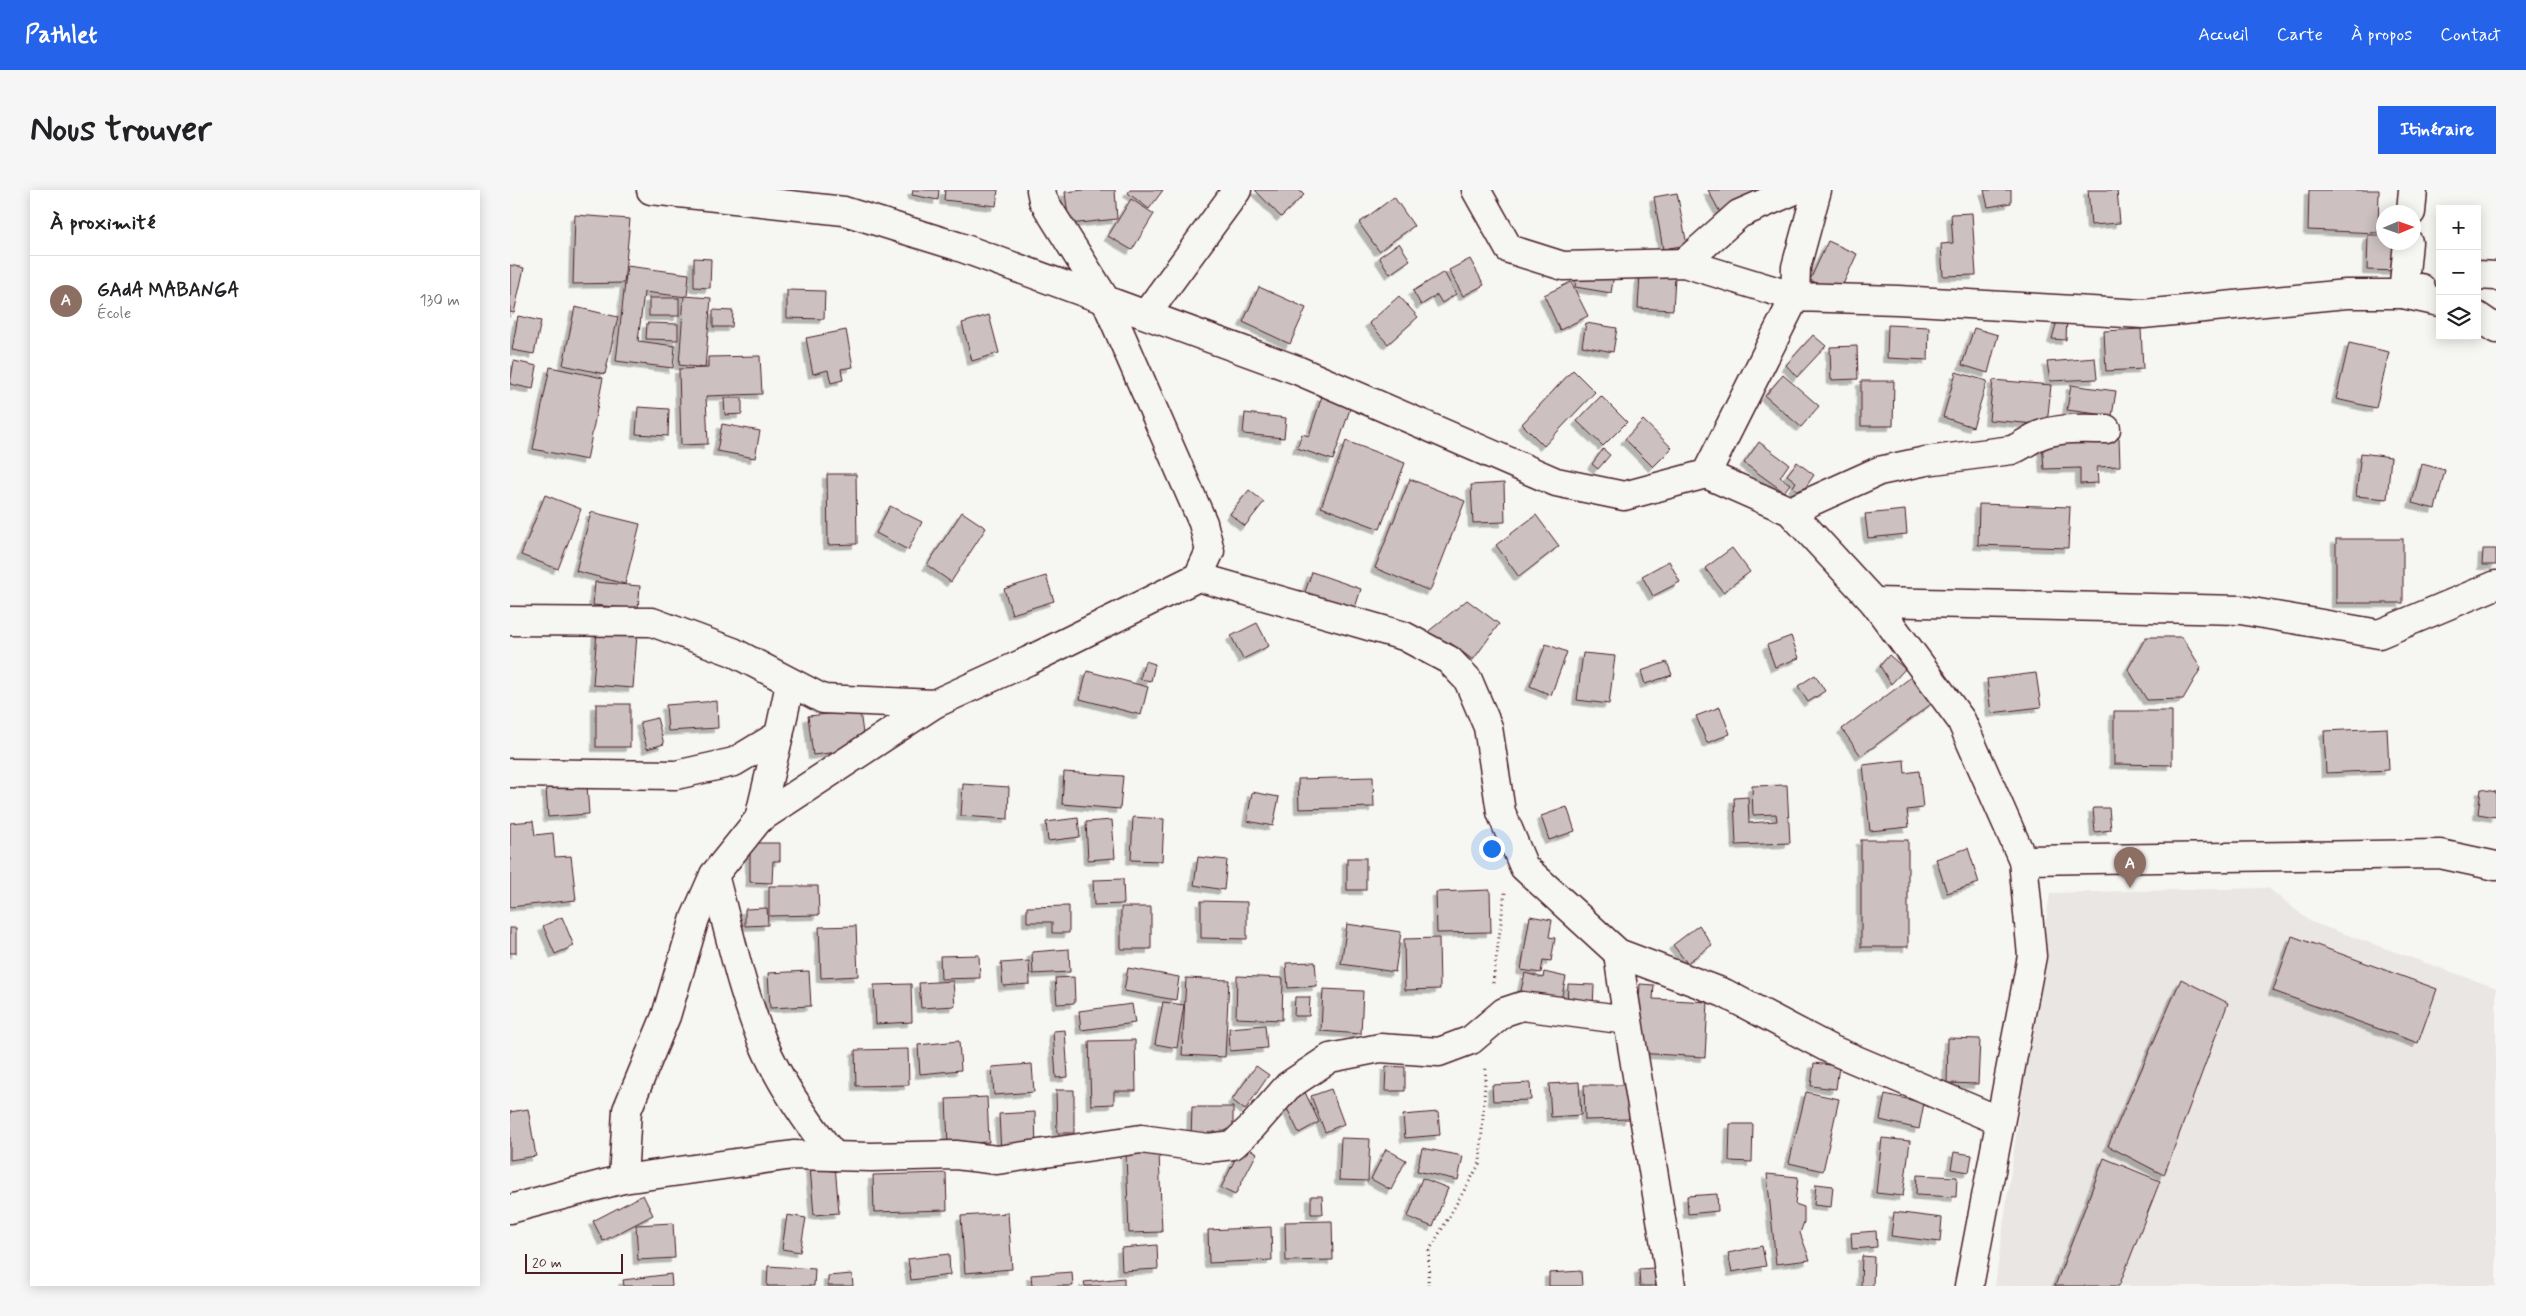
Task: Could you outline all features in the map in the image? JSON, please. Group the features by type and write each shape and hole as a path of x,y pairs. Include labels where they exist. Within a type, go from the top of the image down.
{"street":[{"path":"660,190 844,211 957,246 1147,313 1297,370 1556,482 1624,496 1706,474 1790,511 1874,602 1961,720 2023,860 2032,956 1969,1286"},
{"path":"623,1179 627,1110 666,1016 695,918 714,875 759,819 934,704 1037,657 1198,577 1210,552 1203,523 1105,299 1043,200 1041,190"},
{"path":"1147,313 1237,190"},
{"path":"1476,190 1509,250 1563,266 1684,263 1795,297 1898,300 2144,314 2346,294 2404,294 2436,301"},
{"path":"1684,263 1739,214 1795,190"},
{"path":"1706,474 1795,297 1796,267 1817,190"},
{"path":"2412,205 2413,190"},
{"path":"2404,294 2407,250"},
{"path":"2481,275 2496,276"},
{"path":"2404,294 2436,283"},
{"path":"2481,307 2496,306"},
{"path":"2481,319 2496,329"},
{"path":"1790,511 1879,471 1926,461 2012,450 2025,445 2039,435 2071,428 2106,430"},
{"path":"1198,577 1404,636 1449,660 1468,680 1488,727 1500,812 1524,867 1618,954 1724,993 1830,1049 2000,1121"},
{"path":"1874,602 2241,610 2379,634 2496,585"},
{"path":"510,621 652,622 734,652 790,684 823,699 934,704"},
{"path":"759,819 790,684"},
{"path":"510,773 676,775 734,762 778,735"},
{"path":"2023,860 2440,854 2496,866"},
{"path":"714,875 763,1043 794,1100 815,1133 834,1156"},
{"path":"1618,954 1627,1020 1660,1208 1671,1286"},
{"path":"510,1209 623,1179 793,1154 834,1156 956,1155 997,1160 1142,1139 1208,1148 1232,1145 1252,1127 1288,1086 1330,1058 1380,1048 1439,1052 1471,1040 1504,1012 1522,1006 1627,1020"}],"shaded area":[{"path":"2268,888 2311,922 2496,988 2496,1286 1995,1286 2050,893"}],"building":[{"path":"913,190 939,190 938,200 912,195"},
{"path":"945,190 998,190 996,206 944,200"},
{"path":"1115,190 1117,219 1069,224 1065,192"},
{"path":"1130,190 1163,190 1149,209 1128,193"},
{"path":"1255,190 1299,190 1304,195 1281,217"},
{"path":"1708,190 1757,190 1760,195 1722,216"},
{"path":"1984,190 2011,190 2011,203 1988,207"},
{"path":"2088,190 2117,190 2120,223 2091,225"},
{"path":"2309,190 2379,190 2379,205 2376,205 2376,233 2308,230"},
{"path":"1677,193 1687,245 1663,249 1654,197"},
{"path":"1394,197 1414,226 1379,251 1359,223"},
{"path":"1131,199 1154,214 1132,250 1108,236"},
{"path":"1972,213 1976,275 1943,276 1941,244 1953,243 1951,214"},
{"path":"575,215 630,219 624,283 573,284"},
{"path":"2368,235 2376,235 2376,250 2398,250 2398,271 2367,270"},
{"path":"1828,241 1857,254 1839,293 1810,280"},
{"path":"1399,243 1410,260 1390,274 1379,257"},
{"path":"694,258 711,259 710,288 694,287"},
{"path":"1470,259 1484,285 1463,296 1449,270"},
{"path":"510,265 524,268 514,313 510,312"},
{"path":"627,266 689,274 687,297 644,292 638,341 675,346 673,368 616,361"},
{"path":"1577,269 1614,274 1611,293 1575,287"},
{"path":"1444,272 1456,294 1442,303 1437,295 1421,305 1413,291"},
{"path":"1640,274 1675,276 1673,310 1638,308"},
{"path":"1571,282 1588,316 1560,330 1544,295"},
{"path":"1259,287 1306,308 1290,344 1243,322"},
{"path":"787,290 825,291 824,319 787,318"},
{"path":"684,296 711,298 705,368 679,365"},
{"path":"1399,296 1418,317 1388,344 1369,323"},
{"path":"649,298 679,298 679,316 649,316"},
{"path":"575,307 618,317 605,374 563,365"},
{"path":"713,310 733,311 732,327 713,327"},
{"path":"989,315 999,353 972,361 962,323"},
{"path":"518,316 541,321 534,354 512,350"},
{"path":"2058,317 2067,317 2066,340 2052,339"},
{"path":"647,323 678,324 678,340 646,339"},
{"path":"1586,323 1617,328 1613,352 1582,346"},
{"path":"1888,325 1929,327 1928,360 1887,358"},
{"path":"1974,328 1998,335 1988,373 1962,365"},
{"path":"2141,329 2143,369 2106,371 2104,331"},
{"path":"846,330 853,367 841,369 843,380 831,383 828,370 813,374 806,338"},
{"path":"1813,335 1826,346 1797,377 1786,365"},
{"path":"2349,343 2389,352 2376,408 2336,399"},
{"path":"1857,346 1858,379 1831,380 1830,347"},
{"path":"760,356 762,394 706,396 708,444 681,445 679,369 708,368 708,357"},
{"path":"2095,358 2097,379 2050,381 2047,362"},
{"path":"514,361 537,366 533,389 510,384"},
{"path":"550,367 603,378 587,460 533,449"},
{"path":"1573,370 1595,392 1544,446 1522,424"},
{"path":"1956,372 1987,381 1973,427 1943,417"},
{"path":"1783,375 1819,406 1801,427 1765,396"},
{"path":"1993,380 2051,385 2047,425 1989,420"},
{"path":"1861,381 1894,381 1893,426 1861,426"},
{"path":"2071,385 2116,391 2112,416 2067,410"},
{"path":"1322,396 1351,406 1333,460 1297,448 1302,434 1309,436"},
{"path":"1601,396 1627,422 1603,446 1577,421"},
{"path":"724,398 742,398 742,414 725,415"},
{"path":"638,407 669,409 668,436 636,434"},
{"path":"1245,413 1286,418 1284,438 1243,434"},
{"path":"1643,420 1672,448 1653,467 1625,439"},
{"path":"722,424 760,431 755,458 717,451"},
{"path":"2119,438 2120,466 2097,467 2098,483 2080,484 2080,468 2044,469 2042,441"},
{"path":"1346,441 1405,463 1380,529 1321,507"},
{"path":"1759,442 1789,464 1780,477 1790,484 1784,492 1744,463"},
{"path":"1603,449 1610,455 1598,469 1592,464"},
{"path":"2361,453 2391,457 2387,499 2356,496"},
{"path":"1797,462 1814,475 1801,494 1793,487 1796,482 1787,475"},
{"path":"2422,464 2445,470 2435,509 2412,503"},
{"path":"827,474 856,474 857,544 828,545"},
{"path":"1410,479 1465,501 1430,591 1375,568"},
{"path":"1504,483 1505,522 1473,523 1471,485"},
{"path":"1249,490 1264,502 1245,526 1230,514"},
{"path":"545,495 581,509 558,569 521,555"},
{"path":"1979,504 2070,507 2068,548 1978,545"},
{"path":"890,506 922,522 908,550 876,533"},
{"path":"1905,510 1907,534 1868,538 1865,514"},
{"path":"591,512 640,524 625,584 576,571"},
{"path":"962,512 986,528 951,582 927,565"},
{"path":"1536,515 1559,546 1519,577 1496,545"},
{"path":"2336,539 2403,539 2403,603 2336,603"},
{"path":"1732,548 1750,572 1723,592 1705,568"},
{"path":"2483,549 2496,549 2496,565 2482,565"},
{"path":"1669,561 1680,582 1653,596 1642,576"},
{"path":"1312,572 1361,589 1352,617 1302,600"},
{"path":"1046,576 1054,601 1012,614 1004,589"},
{"path":"595,582 640,586 638,609 593,605"},
{"path":"1467,600 1499,624 1473,660 1449,642 1438,652 1424,635"},
{"path":"1257,623 1269,646 1243,659 1231,636"},
{"path":"597,631 637,634 633,688 593,685"},
{"path":"1791,636 1799,658 1775,667 1767,645"},
{"path":"2146,637 2182,637 2201,668 2183,699 2147,700 2128,669"},
{"path":"1546,644 1567,652 1551,695 1530,686"},
{"path":"1583,653 1615,656 1609,704 1577,700"},
{"path":"1889,655 1905,669 1891,684 1880,666"},
{"path":"1145,661 1155,664 1151,681 1140,679"},
{"path":"1667,662 1672,675 1645,684 1641,671"},
{"path":"1087,671 1148,687 1141,715 1080,699"},
{"path":"2036,673 2041,707 1991,713 1987,679"},
{"path":"1815,675 1825,691 1808,702 1798,686"},
{"path":"1914,675 1934,702 1861,756 1842,729"},
{"path":"717,701 718,728 668,731 666,705"},
{"path":"596,704 630,704 630,747 596,747"},
{"path":"1720,707 1730,734 1707,743 1696,716"},
{"path":"860,711 865,749 813,755 808,716"},
{"path":"2114,711 2172,711 2172,765 2114,764"},
{"path":"657,718 664,744 647,749 640,722"},
{"path":"2387,728 2389,770 2326,773 2324,731"},
{"path":"1904,760 1905,773 1919,771 1923,808 1907,810 1909,827 1870,831 1863,765"},
{"path":"1064,772 1123,776 1120,809 1062,804"},
{"path":"1373,777 1374,807 1299,809 1298,779"},
{"path":"963,784 1009,787 1008,819 961,816"},
{"path":"587,785 589,814 548,817 546,788"},
{"path":"1787,785 1790,843 1736,845 1734,798 1748,797 1749,823 1777,821 1776,814 1753,815 1752,786"},
{"path":"2481,789 2496,792 2496,817 2478,814"},
{"path":"1252,792 1279,797 1273,826 1247,821"},
{"path":"1567,807 1575,831 1549,840 1541,816"},
{"path":"2093,808 2109,808 2111,830 2095,832"},
{"path":"1133,817 1164,819 1162,861 1131,860"},
{"path":"1078,818 1080,837 1048,841 1046,822"},
{"path":"1112,820 1115,858 1088,860 1086,822"},
{"path":"533,821 535,835 553,833 555,857 571,856 576,900 510,907 510,823"},
{"path":"1861,840 1908,840 1908,947 1861,947"},
{"path":"750,843 780,843 780,861 773,861 772,883 750,882"},
{"path":"1968,848 1979,883 1947,893 1936,859"},
{"path":"1198,857 1227,860 1224,890 1194,885"},
{"path":"1347,858 1366,858 1366,890 1347,890"},
{"path":"1123,879 1124,904 1094,905 1093,880"},
{"path":"769,886 818,886 819,915 769,916"},
{"path":"1490,890 1491,932 1437,933 1436,892"},
{"path":"1201,901 1247,902 1247,939 1201,938"},
{"path":"1069,906 1069,933 1052,933 1052,922 1027,922 1027,907"},
{"path":"1121,907 1151,907 1151,949 1121,949"},
{"path":"767,908 768,925 745,926 745,909"},
{"path":"1530,916 1552,920 1549,937 1555,938 1551,961 1543,960 1541,973 1521,970"},
{"path":"562,917 574,946 555,954 543,926"},
{"path":"1347,924 1401,932 1395,972 1341,964"},
{"path":"1699,925 1712,945 1687,963 1673,945"},
{"path":"856,926 858,976 821,978 819,927"},
{"path":"510,928 516,928 516,953 510,953"},
{"path":"2292,936 2437,989 2418,1043 2273,991"},
{"path":"1439,938 1440,989 1405,990 1404,939"},
{"path":"1069,949 1070,972 1033,974 1032,952"},
{"path":"979,955 980,978 941,979 940,956"},
{"path":"1029,961 1030,984 1003,986 1001,963"},
{"path":"1315,962 1317,986 1288,988 1286,963"},
{"path":"1128,968 1179,977 1176,1000 1124,991"},
{"path":"809,971 811,1006 770,1008 768,973"},
{"path":"1544,972 1566,977 1560,1004 1520,995 1525,973 1543,978"},
{"path":"1237,976 1283,978 1282,1020 1236,1018"},
{"path":"1074,977 1075,1003 1057,1004 1055,978"},
{"path":"1186,978 1229,980 1225,1057 1182,1055"},
{"path":"2181,979 2228,1003 2164,1175 2108,1146"},
{"path":"953,981 955,1006 921,1008 919,983"},
{"path":"911,984 912,1022 876,1024 874,985"},
{"path":"1568,984 1594,985 1593,1008 1567,1007"},
{"path":"1640,984 1654,985 1653,999 1708,1002 1705,1057 1636,1053"},
{"path":"1323,989 1363,991 1361,1034 1321,1031"},
{"path":"1295,997 1310,997 1309,1016 1294,1016"},
{"path":"1163,1002 1184,1005 1177,1048 1155,1044"},
{"path":"1132,1004 1135,1023 1081,1030 1079,1011"},
{"path":"1265,1025 1267,1048 1230,1051 1229,1028"},
{"path":"1065,1030 1068,1077 1056,1078 1053,1031"},
{"path":"1948,1038 1980,1039 1978,1084 1947,1083"},
{"path":"1135,1040 1136,1091 1114,1091 1114,1104 1091,1105 1089,1041"},
{"path":"959,1041 961,1070 920,1074 918,1045"},
{"path":"908,1049 909,1085 856,1086 855,1050"},
{"path":"1814,1063 1839,1066 1836,1089 1811,1086"},
{"path":"1032,1064 1034,1092 994,1095 992,1067"},
{"path":"1256,1066 1269,1075 1245,1110 1232,1100"},
{"path":"1386,1066 1405,1067 1405,1091 1385,1091"},
{"path":"1579,1082 1581,1115 1551,1117 1549,1084"},
{"path":"1530,1083 1531,1100 1493,1101 1492,1085"},
{"path":"1584,1085 1628,1085 1629,1119 1585,1120"},
{"path":"1303,1088 1319,1122 1299,1133 1282,1098"},
{"path":"1331,1089 1344,1124 1325,1132 1311,1096"},
{"path":"1056,1090 1074,1090 1074,1133 1057,1133"},
{"path":"1806,1092 1839,1099 1823,1171 1789,1163"},
{"path":"1885,1094 1924,1103 1919,1129 1880,1120"},
{"path":"987,1097 989,1142 948,1144 946,1099"},
{"path":"1192,1107 1233,1107 1233,1139 1191,1139"},
{"path":"528,1109 536,1156 510,1160 510,1112"},
{"path":"1035,1112 1036,1151 1001,1153 999,1114"},
{"path":"1438,1112 1440,1135 1405,1138 1403,1115"},
{"path":"1730,1124 1753,1124 1752,1162 1729,1161"},
{"path":"1341,1138 1370,1139 1368,1181 1339,1180"},
{"path":"1882,1138 1910,1141 1903,1196 1876,1193"},
{"path":"1242,1145 1257,1153 1235,1195 1221,1188"},
{"path":"1422,1148 1463,1156 1458,1180 1417,1171"},
{"path":"1386,1149 1406,1160 1391,1190 1371,1179"},
{"path":"1954,1152 1972,1155 1969,1172 1951,1169"},
{"path":"1159,1153 1162,1232 1129,1233 1126,1154"},
{"path":"2104,1158 2160,1181 2119,1286 2055,1286"},
{"path":"835,1165 839,1213 814,1215 810,1167"},
{"path":"946,1173 947,1210 874,1212 873,1175"},
{"path":"1767,1174 1798,1177 1795,1204 1804,1207 1804,1222 1800,1233 1810,1260 1776,1264"},
{"path":"1917,1175 1957,1177 1956,1197 1916,1195"},
{"path":"1422,1178 1448,1188 1433,1227 1408,1217"},
{"path":"1816,1184 1833,1186 1831,1207 1814,1205"},
{"path":"1717,1194 1718,1211 1688,1214 1687,1196"},
{"path":"643,1195 653,1215 603,1241 593,1221"},
{"path":"1311,1196 1322,1196 1323,1214 1311,1214"},
{"path":"1894,1212 1942,1218 1940,1242 1891,1236"},
{"path":"1008,1213 1012,1269 965,1273 961,1216"},
{"path":"787,1215 806,1218 800,1252 782,1249"},
{"path":"1332,1221 1333,1260 1286,1261 1285,1222"},
{"path":"673,1223 675,1258 638,1260 636,1225"},
{"path":"1271,1227 1272,1260 1209,1263 1208,1230"},
{"path":"1876,1231 1877,1247 1852,1249 1851,1233"},
{"path":"1157,1245 1158,1269 1122,1271 1121,1248"},
{"path":"1762,1246 1766,1266 1732,1272 1728,1253"},
{"path":"949,1254 950,1275 911,1280 908,1259"},
{"path":"1862,1256 1874,1257 1873,1286 1861,1286"},
{"path":"768,1266 815,1269 814,1286 767,1286"},
{"path":"1654,1268 1656,1286 1640,1286 1639,1269"},
{"path":"1581,1271 1582,1286 1549,1286 1549,1273"},
{"path":"1072,1272 1073,1286 1032,1286 1031,1275"},
{"path":"671,1274 672,1286 624,1286 623,1280"},
{"path":"852,1274 853,1286 828,1286 828,1276"},
{"path":"1124,1278 1124,1286 1085,1286 1084,1282"}],"place":[{"name":"GAdA MABANGA","path":"2130,888"}]}
